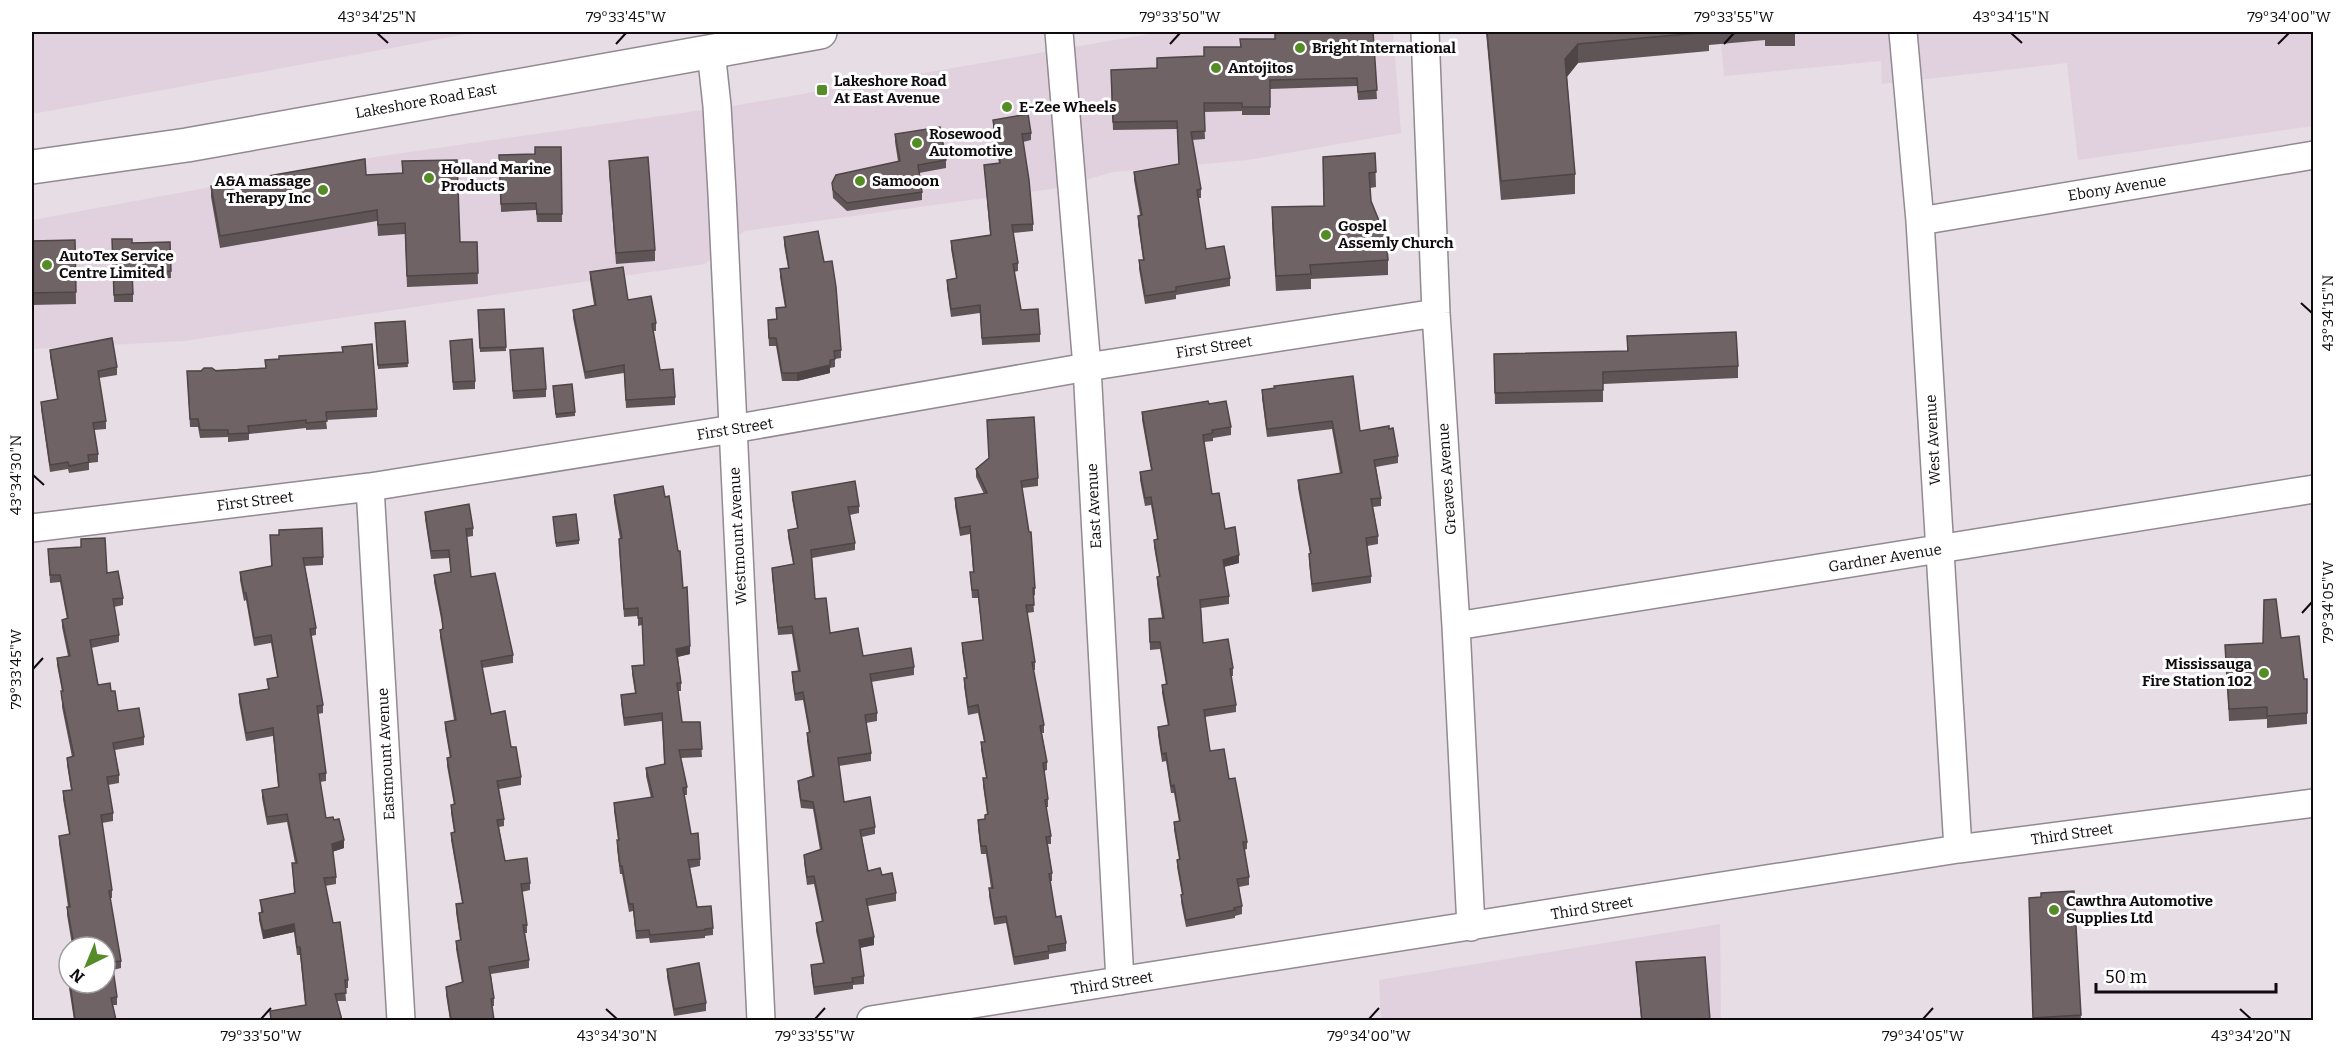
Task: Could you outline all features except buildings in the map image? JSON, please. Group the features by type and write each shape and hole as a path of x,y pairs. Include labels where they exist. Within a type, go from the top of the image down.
{"main road":[{"name":"Lakeshore Road East","path":"32,166 188,145 820,32"}],"street":[{"name":"East Avenue","path":"1059,32 1087,367 1120,981"},
{"name":"Greaves Avenue","path":"1425,32 1436,312 1456,626 1471,927"},
{"name":"West Avenue","path":"1903,32 1920,220 1958,849"},
{"name":"Westmount Avenue","path":"711,51 717,106 761,1020"},
{"name":"Ebony Avenue","path":"1920,220 2313,155"},
{"name":"First Street","path":"32,528 370,487 733,429 1087,367 1436,312"},
{"name":"Eastmount Avenue","path":"370,487 401,1020"},
{"name":"Gardner Avenue","path":"1456,626 2313,489"},
{"name":"Third Street","path":"871,1020 1958,849 2313,803"}],"shaded area":[{"path":"32,32 478,32 32,114"},
{"path":"1161,32 1393,32 1401,133 1248,160 1113,172 1058,188 744,231 705,264 184,341 32,349 32,220 375,157 744,104"},
{"path":"1720,32 2313,32 2313,126 2078,160 2067,63 1882,84 1881,61 1724,76"},
{"path":"1720,924 1721,1020 1381,1020 1379,980"}],"place":[{"name":"Bright International","path":"1300,48"},
{"name":"Antojitos","path":"1216,68"},
{"name":"Lakeshore Road At East Avenue","path":"822,90"},
{"name":"E-Zee Wheels","path":"1007,107"},
{"name":"Rosewood Automotive","path":"917,143"},
{"name":"Holland Marine Products","path":"429,178"},
{"name":"Samooon","path":"860,181"},
{"name":"A&A massage Therapy Inc","path":"323,190"},
{"name":"Gospel Assemly Church","path":"1326,235"},
{"name":"AutoTex Service Centre Limited","path":"47,265"},
{"name":"Mississauga Fire Station 102","path":"2264,673"},
{"name":"Cawthra Automotive Supplies Ltd","path":"2054,910"}]}
